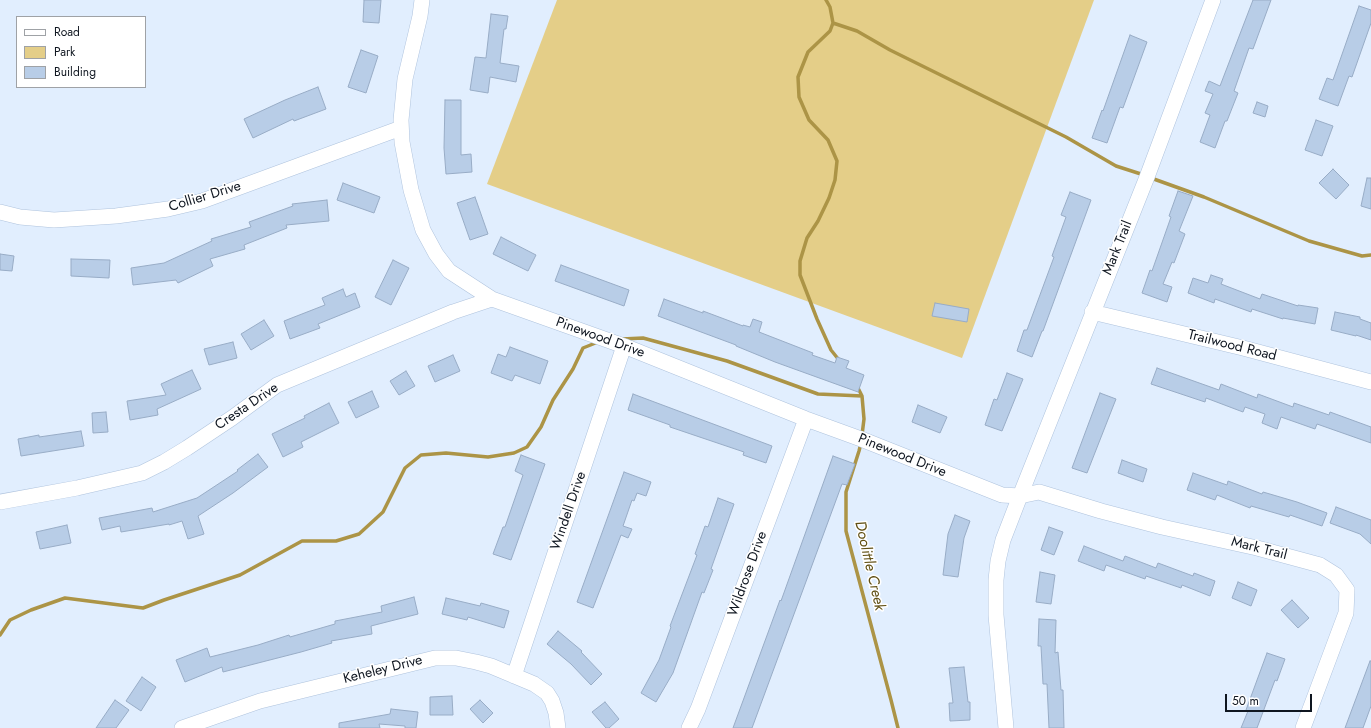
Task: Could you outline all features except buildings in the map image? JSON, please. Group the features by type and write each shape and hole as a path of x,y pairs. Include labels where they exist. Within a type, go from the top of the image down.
{"street":[{"name":"Pinewood Drive","path":"422,0 420,16 404,79 401,128 402,142 411,190 423,230 436,254 450,271 492,299 624,346 806,420 861,439 1002,495 1020,496"},
{"name":"Mark Trail","path":"1006,728 996,615 996,580 998,561 1003,540 1092,312 1147,177 1213,0"},
{"name":"Collier Drive","path":"0,212 20,217 54,220 116,216 168,209 202,201 401,128"},
{"name":"Cresta Drive","path":"0,502 77,488 142,473 187,448 232,418 277,385 453,312 492,299"},
{"name":"Trailwood Road","path":"1092,312 1243,348 1371,382"},
{"name":"Windell Drive","path":"514,676 624,346"},
{"name":"Wildrose Drive","path":"689,728 698,709 806,420"},
{"name":"Mark Trail","path":"1020,496 1039,492 1154,525 1320,564 1336,575 1347,590 1346,613 1303,728"},
{"name":"Keheley Drive","path":"182,728 260,701 435,658 456,658 476,662 534,684 547,693 554,707 558,728"}],"green space":[{"path":"557,0 1094,0 962,358 487,184"}],"waterway":[{"name":"Doolittle Creek","path":"826,0 830,7 833,23 830,31 808,52 798,77 799,97 809,120 828,140 837,161 835,180 829,198 818,221 807,238 800,261 800,275 831,350 839,360"},
{"path":"833,23 857,31 890,50 1066,137 1116,166 1144,175"},
{"path":"1151,178 1204,197 1309,241 1362,256 1371,255"},
{"path":"622,339 643,338 727,361 818,394 862,396"},
{"path":"0,635 10,620 31,610 65,598 143,608 240,575 302,541 336,541 359,534 383,512 405,468 421,455 446,453 488,457 514,453 527,447 541,427 553,400 573,369 583,348 598,342"},
{"name":"Doolittle Creek","path":"857,386 862,396 864,419 862,435"},
{"name":"Doolittle Creek","path":"861,443 846,492 846,531 898,728"}]}
